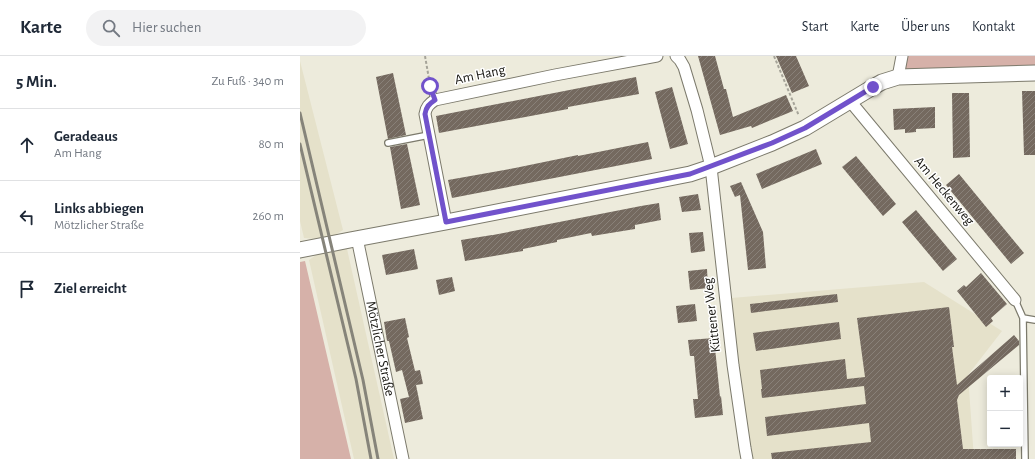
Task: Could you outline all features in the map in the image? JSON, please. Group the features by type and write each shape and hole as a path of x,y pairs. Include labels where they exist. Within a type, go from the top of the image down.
{"street":[{"name":"Am Hang","path":"435,100 657,56"},
{"path":"676,56 684,67 697,110 711,167"},
{"path":"898,77 902,56"},
{"path":"300,250 690,174 772,143 805,128 882,82 898,77 1035,73"},
{"path":"435,100 429,104 425,114 446,222"},
{"name":"Am Heckenweg","path":"850,101 1015,300"},
{"name":"Küttener Weg","path":"711,167 733,365 747,459"},
{"name":"Mötzlicher Straße","path":"357,238 403,459"}],"lane":[{"path":"430,86 435,100"},
{"path":"388,143 429,135"},
{"path":"1015,300 1023,318 1025,459"},
{"path":"1023,318 1035,320"}],"path":[{"path":"425,56 430,86"},
{"path":"774,56 805,128"}],"shaded area":[{"path":"906,56 1035,56 1035,69 903,72"},
{"path":"300,61 343,230 335,235 338,248 347,249 394,459 354,459 309,260 320,252 317,239 304,238 300,221"},
{"path":"305,261 351,459 300,459 300,262"},
{"path":"924,282 1002,331 968,375 974,459 742,459 731,298"}],"building":[{"path":"698,56 715,56 724,89 726,89 733,117 786,95 793,111 752,128 751,126 720,135"},
{"path":"776,56 796,56 809,86 792,93"},
{"path":"393,73 406,135 388,139 376,77"},
{"path":"636,77 639,94 439,133 436,116"},
{"path":"672,87 688,144 670,149 655,92"},
{"path":"1022,91 1035,91 1035,155 1024,155"},
{"path":"952,93 969,93 970,157 953,158"},
{"path":"935,107 935,128 916,129 916,132 905,133 905,129 894,130 893,109"},
{"path":"648,142 652,159 452,198 448,180"},
{"path":"407,144 420,205 401,209 390,147"},
{"path":"816,149 822,164 762,189 756,174"},
{"path":"856,156 896,204 883,216 842,167"},
{"path":"959,174 1024,253 1011,264 946,185"},
{"path":"741,182 763,232 766,268 748,270 740,195 735,197 730,186"},
{"path":"698,194 701,210 682,212 679,197"},
{"path":"659,203 661,220 635,225 635,229 592,236 591,233 523,249 523,251 465,261 461,240"},
{"path":"916,210 957,259 943,271 902,222"},
{"path":"703,232 705,251 691,253 689,233"},
{"path":"414,249 418,269 386,275 382,255"},
{"path":"707,269 708,288 690,290 688,271"},
{"path":"981,273 1007,304 991,318 993,321 986,327 957,291 964,285 966,287"},
{"path":"452,277 455,291 439,295 436,280"},
{"path":"837,294 838,302 751,313 750,304"},
{"path":"695,304 697,321 678,323 676,306"},
{"path":"949,307 957,385 1014,335 1019,341 1019,345 959,395 957,400 963,449 1016,449 1016,459 772,459 771,453 871,442 869,423 767,436 765,417 866,404 864,386 762,398 760,370 845,359 847,379 865,377 857,318"},
{"path":"405,318 409,337 407,338 415,371 420,370 423,384 416,385 423,419 405,423 400,399 409,397 402,370 396,372 389,341 387,341 384,322"},
{"path":"839,322 841,339 756,351 753,333"},
{"path":"714,338 723,415 695,418 693,399 698,399 694,356 690,356 688,340"}],"railway":[{"path":"300,113 363,380 378,459"},
{"path":"300,144 356,379 371,459"}],"route":[{"path":"430,86 435,100 429,104 425,114 446,222 690,174 772,143 805,128 873,87"}]}
